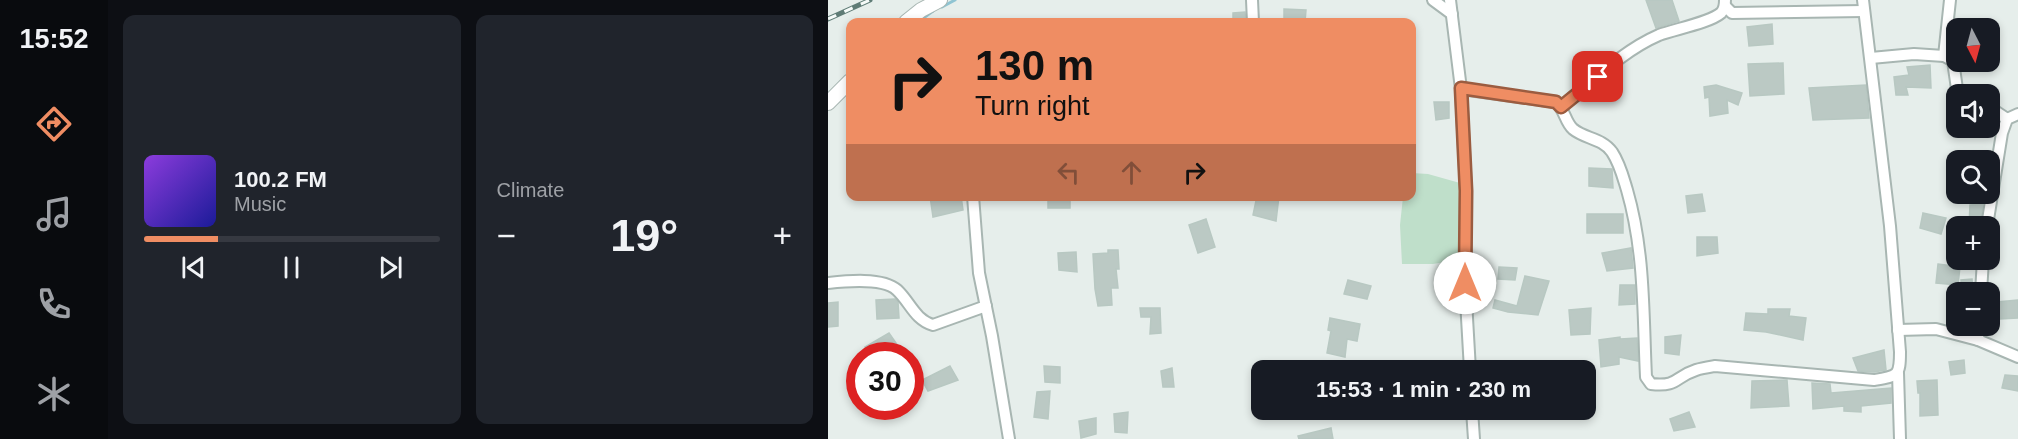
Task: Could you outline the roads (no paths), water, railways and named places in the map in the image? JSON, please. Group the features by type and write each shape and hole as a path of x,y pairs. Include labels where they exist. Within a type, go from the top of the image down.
{"street":[{"path":"915,18 940,0"},
{"path":"1252,0 1253,18"},
{"path":"1433,0 1451,7 1461,88 1466,191 1465,283 1469,360"},
{"path":"1944,56 1950,0"},
{"path":"1725,3 1732,13 1864,6 1890,226 1900,367 1898,373 1900,439"},
{"path":"1561,107 1640,45 1659,35 1704,21 1721,13 1725,3"},
{"path":"1871,58 1914,54 1944,56 1953,61 1956,84"},
{"path":"828,103 846,85"},
{"path":"1461,88 1556,102 1561,107 1569,125 1607,147 1620,166 1634,213 1640,254 1645,310 1646,377 1651,384 1663,385 1676,382 1696,369 1715,366 1874,380 1891,377 1898,373"},
{"path":"1990,216 2002,133 2013,116"},
{"path":"974,201 980,273 1009,439"},
{"path":"828,282 858,280 880,283 896,289 925,323 933,325 986,306"},
{"path":"1898,330 1936,329 1978,340 2018,357"},
{"path":"1978,336 1978,340"},
{"path":"1473,420 1474,439"}],"waterway":[{"path":"942,7 955,0"},
{"path":"923,18 933,11"}],"railway":[{"path":"828,19 870,0"}]}
